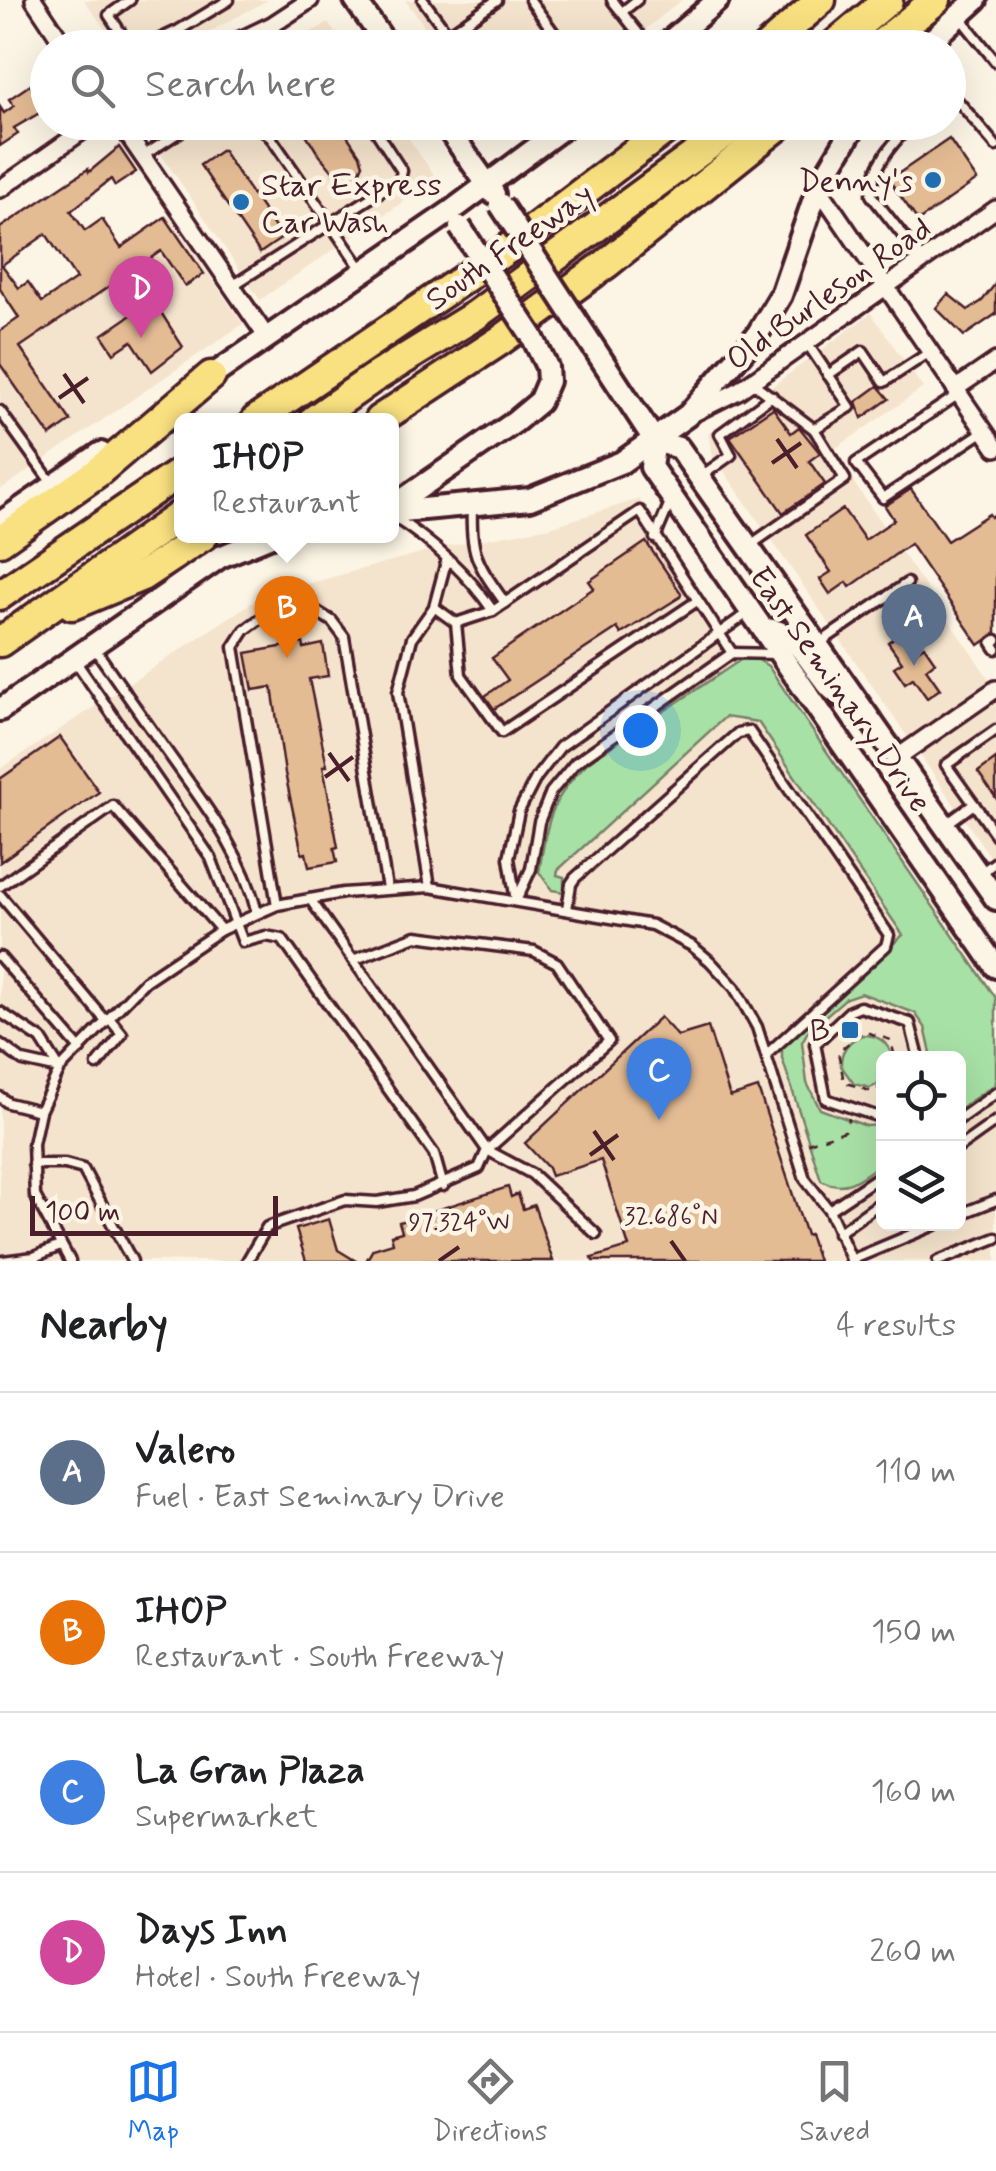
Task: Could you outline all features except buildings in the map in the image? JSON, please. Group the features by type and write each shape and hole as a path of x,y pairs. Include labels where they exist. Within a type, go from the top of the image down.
{"highway":[{"path":"787,30 822,0"},
{"path":"853,30 888,0"},
{"path":"908,30 947,8"},
{"name":"South Freeway","path":"266,413 508,248 651,140"},
{"name":"South Freeway","path":"324,413 476,315 715,140"},
{"path":"390,413 501,340 606,264 760,140"},
{"path":"0,541 97,474 211,376"},
{"path":"0,595 174,476"},
{"path":"0,642 174,520"},
{"path":"25,624 142,576 193,543"}],"main road":[{"path":"355,0 375,30"},
{"path":"683,30 718,0"},
{"path":"934,30 947,8 976,0"},
{"name":"East Seminary Drive","path":"456,140 655,441 679,448 945,825 987,868 996,899"},
{"name":"South Freeway","path":"0,523 363,271 455,220 488,184 547,140"},
{"path":"399,511 530,499 622,462 688,416 758,335 782,296 818,187 846,140"},
{"path":"399,507 539,402 548,381 547,368 532,336 455,220"},
{"name":"East Seminary Drive","path":"655,441 651,467 996,967"},
{"path":"0,710 220,556 253,543"},
{"path":"763,629 777,629 793,639 834,692 865,710"}],"street":[{"path":"261,30 310,0"},
{"path":"39,2 55,30"},
{"path":"0,188 68,140"},
{"path":"131,140 266,336"},
{"path":"818,187 996,448"},
{"name":"Old Burleson Road","path":"688,416 751,382 996,208"},
{"path":"957,391 996,361"},
{"path":"898,756 993,697"}],"lane":[{"path":"119,30 109,15 130,0"},
{"path":"178,30 229,0"},
{"path":"424,0 445,30"},
{"path":"454,30 496,0"},
{"path":"530,0 552,30"},
{"path":"612,0 636,30"},
{"path":"622,12 637,0"},
{"path":"947,8 996,62"},
{"path":"966,110 996,146"},
{"path":"142,156 167,140"},
{"path":"273,140 363,271"},
{"path":"232,286 400,180 402,171 382,140"},
{"path":"458,143 462,140"},
{"path":"895,140 872,181 871,195 923,261"},
{"path":"807,343 850,407 814,429"},
{"path":"828,375 863,351 884,382 930,352"},
{"path":"749,546 845,480 814,429 751,382"},
{"path":"957,391 856,463 884,498 984,431"},
{"path":"700,477 730,455 720,434 772,396"},
{"path":"0,411 54,486"},
{"path":"655,538 672,499"},
{"path":"472,505 475,559 505,603"},
{"path":"456,623 493,611 640,511 732,653"},
{"path":"399,517 471,579 493,611"},
{"path":"430,887 398,692 412,638 434,607 447,558"},
{"path":"818,644 907,582"},
{"path":"434,607 456,623 461,675 502,732 697,601"},
{"path":"277,905 234,646 245,630 264,616 314,610 332,621 344,637 387,888"},
{"path":"516,900 509,858 518,810 560,747 750,611"},
{"path":"996,640 992,643 996,649"},
{"path":"92,645 215,818 252,889 257,913"},
{"path":"516,900 532,870 539,822 551,792 576,762 732,653 780,654"},
{"path":"74,658 211,858 243,942 270,936 282,939 434,1154 443,1186"},
{"path":"996,730 946,766 996,835"},
{"path":"567,909 572,881 738,733 749,732 889,936 886,946 767,1054"},
{"path":"945,825 974,804"},
{"path":"0,886 113,806 221,930"},
{"path":"70,1261 35,1196 33,1164 40,1111 60,1069 145,981 221,930 277,905 387,888 430,887 652,925 692,946 735,988 757,1027 805,1180 829,1210 851,1260 920,1231"},
{"path":"0,895 122,1034 97,1065"},
{"path":"310,899 487,1150 532,1174 596,1234"},
{"path":"248,1261 267,1227 345,1200 376,1202 414,1196 480,1168 487,1150 609,1041 557,962 534,951 416,936 353,960"},
{"path":"0,956 80,1049"},
{"path":"876,1116 826,1098 815,1050 819,1039 860,1006 910,1023 917,1051"},
{"path":"0,1012 41,1040 60,1069"},
{"path":"0,1044 24,1061 60,1069"},
{"path":"966,1114 996,1093"},
{"path":"0,1096 8,1103 40,1111"},
{"path":"966,1143 996,1122"},
{"path":"33,1164 66,1164 83,1169 132,1261"},
{"path":"829,1210 876,1178"},
{"path":"966,1212 996,1200"},
{"path":"838,1233 876,1206"},
{"path":"938,1261 996,1238"},
{"path":"3,1261 34,1257 60,1246"}],"path":[{"path":"876,1091 844,1082 837,1055 863,1031 889,1039 893,1051"},
{"path":"795,1148 845,1131 858,1088"}],"shaded area":[{"path":"84,0 268,0 213,30 106,30"},
{"path":"405,0 682,0 644,30 427,30"},
{"path":"328,23 333,30 315,30"},
{"path":"151,140 410,140 437,179 260,300"},
{"path":"168,215 243,324 0,490 0,330"},
{"path":"871,313 923,388 832,451 996,689 996,865 712,454 708,434"},
{"path":"639,499 996,1047 996,1261 0,1261 0,769 260,597 442,547 550,527"}],"green space":[{"path":"742,659 757,659 768,666 996,998 996,1084 966,1104 966,1051 930,1051 925,1027 915,1013 861,993 846,998 808,1031 802,1042 807,1083 820,1109 866,1126 876,1125 876,1167 847,1184 821,1180 782,1048 903,935 758,722 725,717 558,870 557,875 564,877 564,892 552,890 539,872 552,812 565,787 588,762"},
{"path":"862,1035 873,1036 882,1040 890,1051 876,1051 876,1085 870,1088 854,1084 841,1066 842,1055"}],"place":[{"name":"Denny's","path":"933,180"},
{"name":"Star Express Car Wash","path":"241,202"},
{"name":"Days Inn","path":"141,338"},
{"name":"IHOP","path":"287,658"},
{"name":"Valero","path":"914,666"},
{"name":"B","path":"850,1030"},
{"name":"La Gran Plaza","path":"659,1120"}]}
